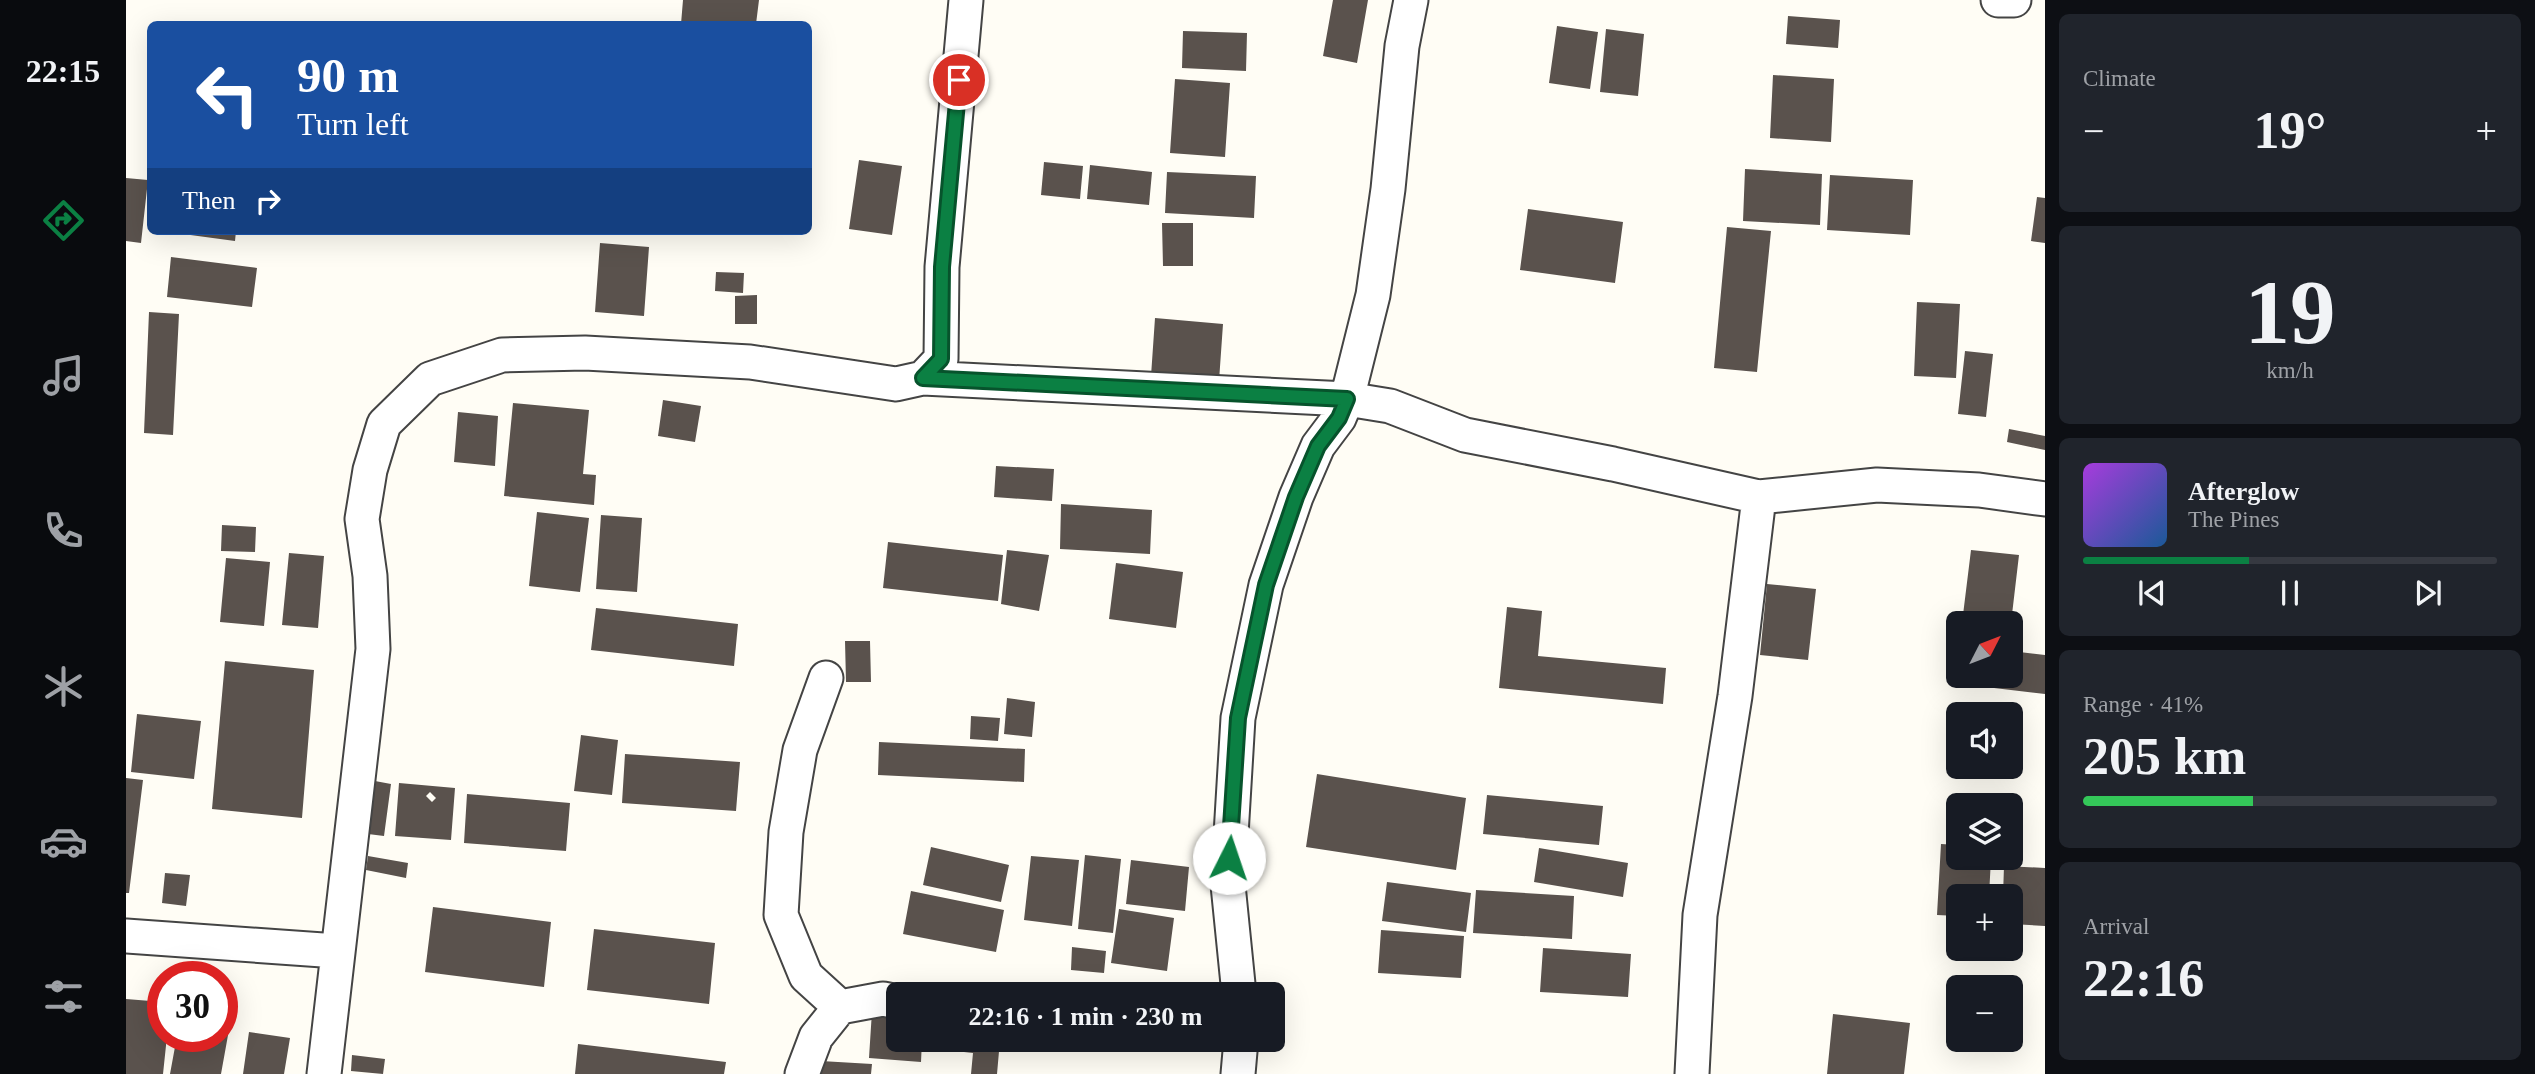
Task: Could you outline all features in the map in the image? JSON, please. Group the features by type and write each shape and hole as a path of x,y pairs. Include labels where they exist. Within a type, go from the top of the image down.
{"street":[{"path":"923,378 941,359 942,267 966,0"},
{"path":"1238,982 1228,885 1238,718 1266,585 1296,497 1318,446 1339,418 1347,399 1373,295 1388,189 1402,46 1410,0"},
{"path":"1998,0 2014,0"},
{"path":"324,1074 373,649 370,576 362,519 370,470 384,424 430,380 502,355 585,353 750,362 896,384 923,378 1347,399 1390,406 1465,435 1613,464 1759,497 1877,485 1979,490 2045,499"},
{"path":"1692,1074 1700,915 1735,696 1759,497"},
{"path":"826,678 800,750 786,832 781,915 806,976 840,1007"},
{"path":"126,936 337,951"},
{"path":"802,1074 816,1037 840,1007 886,1000"},
{"path":"1238,1074 1240,1052"}],"building":[{"path":"683,0 759,0 756,21 681,21"},
{"path":"1333,0 1368,0 1357,63 1323,56"},
{"path":"1788,16 1840,20 1838,48 1786,44"},
{"path":"1557,26 1598,32 1590,89 1549,83"},
{"path":"1606,29 1644,34 1638,96 1600,92"},
{"path":"1183,31 1247,33 1246,71 1182,68"},
{"path":"1773,75 1834,79 1831,142 1770,138"},
{"path":"1175,79 1230,83 1225,157 1170,153"},
{"path":"859,160 902,166 892,235 849,229"},
{"path":"1044,162 1083,166 1080,199 1041,195"},
{"path":"1090,165 1152,172 1149,205 1087,199"},
{"path":"1745,169 1822,174 1820,225 1743,221"},
{"path":"1167,172 1256,176 1254,218 1165,213"},
{"path":"1830,175 1913,180 1910,235 1827,230"},
{"path":"126,178 147,180 141,243 126,241"},
{"path":"2037,197 2045,198 2045,243 2031,241"},
{"path":"1528,209 1623,222 1615,283 1520,270"},
{"path":"1162,223 1193,223 1193,266 1163,266"},
{"path":"1727,227 1771,231 1757,372 1714,368"},
{"path":"190,235 236,235 235,241"},
{"path":"600,243 649,247 644,316 595,312"},
{"path":"171,257 257,268 252,307 167,297"},
{"path":"716,272 744,273 743,293 715,291"},
{"path":"757,295 757,324 735,324 735,296"},
{"path":"1917,302 1960,304 1956,378 1914,376"},
{"path":"149,312 179,314 173,435 144,433"},
{"path":"1155,318 1223,324 1219,381 1151,376"},
{"path":"1965,351 1993,354 1986,417 1958,414"},
{"path":"663,400 701,406 695,442 658,436"},
{"path":"513,403 589,410 583,474 596,475 594,505 504,496"},
{"path":"458,412 498,416 495,466 454,462"},
{"path":"2009,429 2045,436 2045,450 2007,442"},
{"path":"996,466 1054,469 1052,501 994,497"},
{"path":"1061,504 1152,510 1150,554 1060,549"},
{"path":"537,512 589,518 580,592 529,586"},
{"path":"601,515 642,518 637,592 596,589"},
{"path":"222,525 256,527 255,552 221,551"},
{"path":"888,542 1003,555 998,601 883,588"},
{"path":"1007,550 1049,555 1039,611 1001,604"},
{"path":"1971,550 2019,555 2012,611 1963,611"},
{"path":"289,553 324,556 318,628 282,625"},
{"path":"226,558 270,562 264,626 220,622"},
{"path":"1116,563 1183,572 1176,628 1109,619"},
{"path":"1767,584 1816,589 1808,660 1760,655"},
{"path":"1507,607 1542,611 1538,656 1666,668 1663,704 1499,688"},
{"path":"596,608 738,624 734,666 591,650"},
{"path":"845,641 870,641 871,682 846,682"},
{"path":"2023,652 2045,655 2045,694 1994,688 2023,688"},
{"path":"225,661 314,670 302,818 212,809"},
{"path":"1007,698 1035,702 1032,737 1004,734"},
{"path":"137,714 201,721 194,779 131,772"},
{"path":"971,716 1000,718 998,741 970,739"},
{"path":"581,735 618,740 612,795 574,791"},
{"path":"879,742 1025,749 1024,782 878,775"},
{"path":"625,754 740,762 736,811 622,803"},
{"path":"1317,774 1466,798 1456,870 1306,847"},
{"path":"126,778 143,780 129,893 126,893"},
{"path":"375,781 391,784 384,836 368,834"},
{"path":"399,783 455,788 451,840 395,836","holes":["430,792 436,798 432,802 426,796"]},
{"path":"467,794 570,803 566,851 464,843"},
{"path":"1487,795 1603,806 1599,845 1483,834"},
{"path":"1941,844 1946,844 1946,870 1990,870 1990,884 1946,884 1946,915 1937,915"},
{"path":"931,847 1009,865 1001,902 923,885"},
{"path":"1539,848 1628,863 1623,897 1534,882"},
{"path":"1085,855 1121,859 1113,933 1078,929"},
{"path":"368,856 408,863 406,878 366,870"},
{"path":"1031,856 1079,860 1072,926 1024,920"},
{"path":"1131,860 1189,867 1185,911 1126,904"},
{"path":"2023,867 2045,868 2045,926 2023,925 2023,884 2003,884 2004,870 2023,870"},
{"path":"165,873 190,875 186,906 162,903"},
{"path":"1387,882 1471,893 1466,932 1382,921"},
{"path":"1476,890 1574,896 1572,939 1473,933"},
{"path":"911,891 1004,910 996,952 903,934"},
{"path":"433,907 551,922 544,987 425,972"},
{"path":"1119,909 1174,918 1167,971 1111,963"},
{"path":"594,929 715,943 709,1004 587,990"},
{"path":"1381,930 1464,936 1461,978 1378,973"},
{"path":"1072,947 1106,951 1104,973 1071,970"},
{"path":"1543,948 1631,954 1628,997 1540,992"},
{"path":"126,999 147,1001 147,1052 165,1052 163,1074 126,1074"},
{"path":"872,1011 886,1012 886,1052 921,1052 921,1062 869,1058"},
{"path":"1833,1014 1910,1023 1904,1074 1827,1074"},
{"path":"249,1032 290,1038 284,1074 243,1074"},
{"path":"578,1044 726,1062 724,1074 575,1074"},
{"path":"174,1052 225,1052 221,1074 170,1074"},
{"path":"964,1052 999,1052 997,1074 971,1074 973,1053"},
{"path":"352,1055 385,1059 383,1074 351,1071"},
{"path":"821,1061 872,1064 871,1074 821,1074"}],"route":[{"path":"959,80 942,267 941,359 923,378 1347,399 1339,418 1318,446 1296,497 1266,585 1238,718 1229,858"}]}
